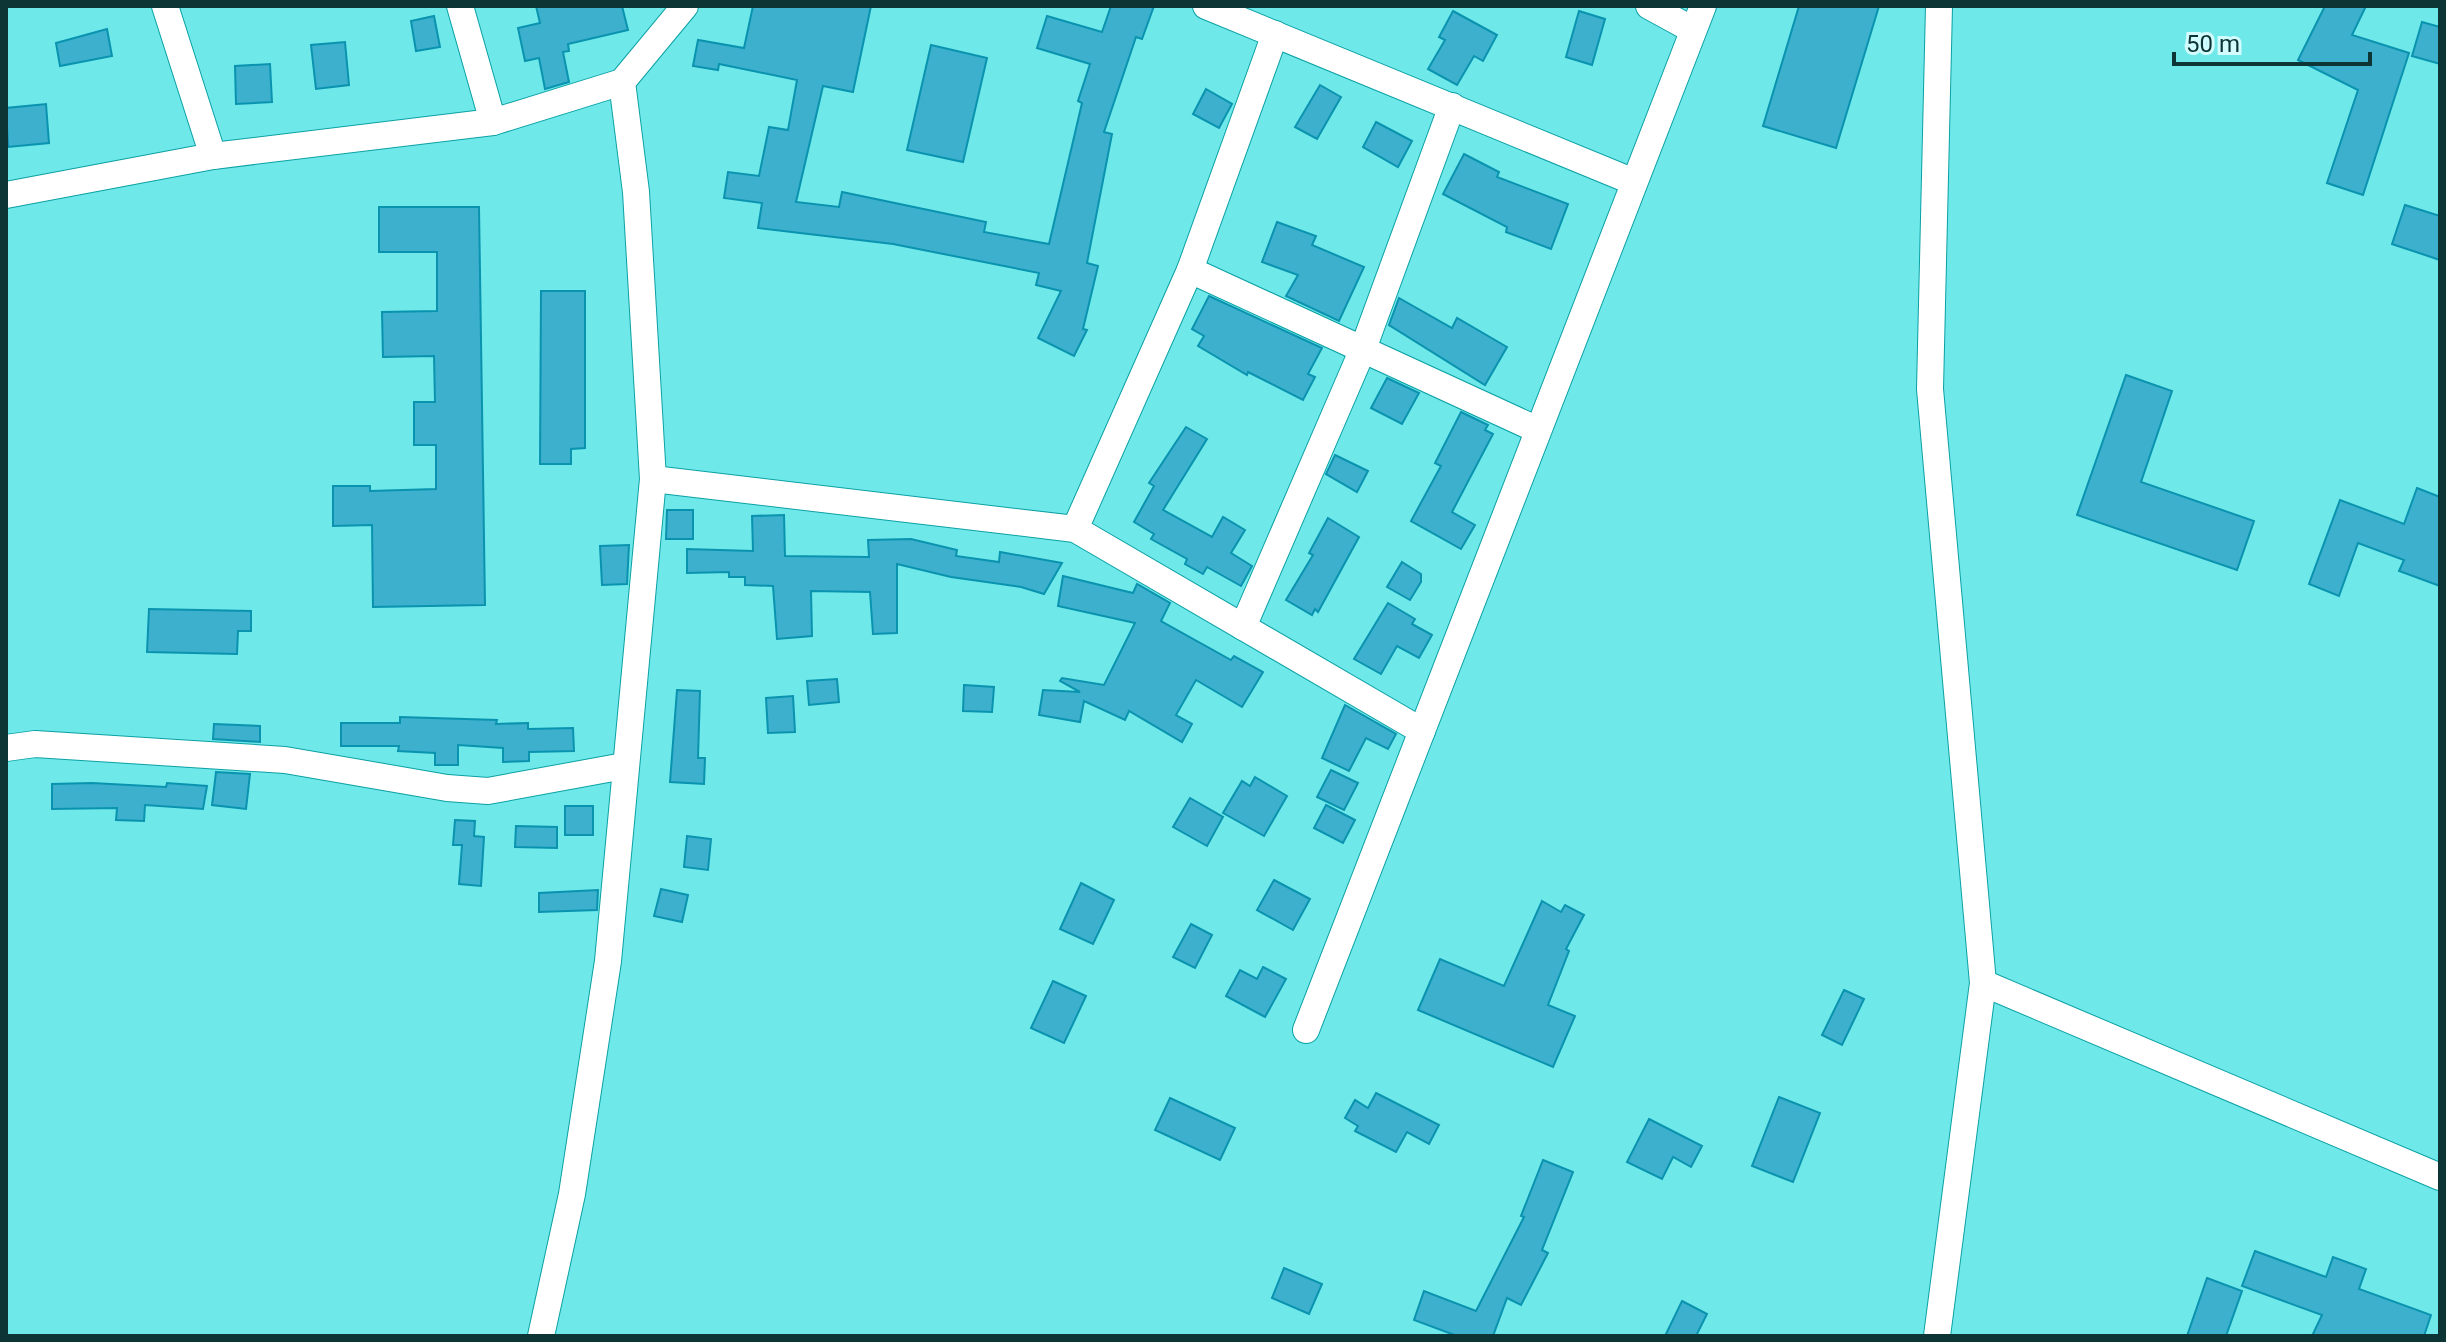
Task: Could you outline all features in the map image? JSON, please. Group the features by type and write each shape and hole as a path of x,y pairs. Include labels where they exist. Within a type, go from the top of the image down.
{"street":[{"path":"165,6 213,156"},
{"path":"460,6 493,122"},
{"path":"6,195 213,156 493,122 622,82 685,6"},
{"path":"1206,6 1634,182"},
{"path":"1306,1030 1698,18 1649,6"},
{"path":"1937,1336 1983,983 1930,389 1939,6"},
{"path":"1075,529 1190,270 1275,34"},
{"path":"541,1336 572,1194 608,961 653,479 636,192 622,82"},
{"path":"1243,627 1363,349 1452,106"},
{"path":"1190,270 1538,430"},
{"path":"653,479 1075,529 1422,731"},
{"path":"6,748 35,744 285,760 447,788 488,791 624,766"},
{"path":"1983,983 2440,1177"}],"building":[{"path":"536,6 622,6 628,30 568,44 569,51 563,52 569,82 545,89 539,58 525,61 518,28 540,23"},
{"path":"753,6 871,6 853,92 823,86 796,202 839,207 842,192 986,222 984,232 1049,244 1082,103 1078,101 1090,64 1037,48 1047,16 1102,32 1111,6 1154,6 1142,39 1136,37 1104,132 1112,134 1087,263 1098,266 1083,329 1087,330 1074,356 1038,338 1061,291 1036,285 1039,273 893,244 758,228 762,203 724,198 728,172 759,176 769,127 788,130 797,80 719,64 718,70 693,66 698,40 744,48"},
{"path":"1799,6 1879,6 1836,148 1763,126"},
{"path":"2325,6 2366,6 2352,35 2409,53 2363,195 2327,183 2358,90 2298,60"},
{"path":"1453,11 1497,35 1483,61 1474,56 1457,85 1428,69 1445,40 1439,37"},
{"path":"1579,11 1605,19 1592,65 1566,57"},
{"path":"434,16 440,47 416,51 411,21"},
{"path":"2422,22 2440,27 2440,64 2412,56"},
{"path":"107,29 112,56 60,66 56,43"},
{"path":"345,42 349,85 316,89 311,45"},
{"path":"931,45 987,58 963,162 907,150"},
{"path":"270,64 272,102 236,104 235,66"},
{"path":"1320,85 1341,97 1317,139 1295,127"},
{"path":"1206,89 1232,104 1219,128 1193,114"},
{"path":"46,104 49,143 8,147 6,108"},
{"path":"1376,122 1412,141 1398,167 1363,147"},
{"path":"1464,154 1499,172 1497,177 1568,204 1551,249 1506,232 1507,227 1443,194"},
{"path":"2405,205 2440,216 2440,260 2392,244"},
{"path":"379,207 479,207 485,605 373,607 372,525 333,526 333,486 370,486 370,491 436,489 436,445 414,445 414,402 435,402 434,356 383,357 382,312 437,311 437,252 379,252"},
{"path":"1277,222 1316,236 1312,245 1364,267 1339,321 1286,296 1298,275 1262,262"},
{"path":"541,291 585,291 585,448 571,449 571,464 540,464"},
{"path":"1209,296 1322,348 1308,374 1315,377 1303,400 1248,372 1247,375 1198,346 1204,336 1192,329"},
{"path":"1399,298 1452,328 1457,318 1507,347 1485,385 1389,325"},
{"path":"2126,375 2172,391 2141,482 2254,521 2237,570 2077,515"},
{"path":"1387,378 1419,393 1402,424 1371,408"},
{"path":"1461,412 1488,425 1485,430 1493,434 1452,512 1475,525 1461,549 1411,521 1441,466 1435,463"},
{"path":"1186,427 1207,439 1163,510 1212,537 1223,517 1245,530 1231,553 1252,566 1241,586 1207,567 1203,574 1185,564 1187,559 1151,539 1154,534 1134,522 1154,486 1149,483"},
{"path":"1335,455 1368,471 1357,492 1326,474"},
{"path":"2417,488 2440,497 2440,586 2399,571 2404,560 2358,543 2339,596 2309,584 2340,500 2404,524"},
{"path":"667,510 693,510 693,539 666,539"},
{"path":"784,515 785,556 869,557 868,540 911,539 957,550 956,556 999,562 1000,552 1062,563 1044,594 897,564 897,633 873,634 870,592 811,591 812,636 777,639 773,586 745,585 745,577 729,577 729,572 687,573 687,549 753,551 752,516"},
{"path":"1328,518 1359,537 1318,612 1315,609 1312,615 1286,600 1313,555 1309,553"},
{"path":"629,545 627,584 602,585 600,546"},
{"path":"1402,562 1421,574 1421,582 1410,600 1387,587"},
{"path":"1063,576 1133,593 1137,584 1170,603 1161,621 1231,660 1234,656 1263,672 1242,707 1196,680 1176,715 1192,724 1182,742 1129,711 1125,720 1084,701 1080,722 1039,715 1043,690 1080,692 1060,681 1062,678 1104,685 1135,623 1058,606"},
{"path":"1388,603 1415,619 1412,624 1432,635 1419,658 1397,646 1381,674 1354,659"},
{"path":"149,609 251,611 251,631 238,631 237,654 147,652"},
{"path":"837,679 839,702 809,705 807,681"},
{"path":"964,685 994,687 992,712 963,711"},
{"path":"677,690 700,691 698,758 705,758 704,784 670,782"},
{"path":"793,696 795,732 768,733 766,698"},
{"path":"1345,705 1396,734 1388,749 1366,738 1349,771 1322,758"},
{"path":"400,717 497,720 496,724 528,723 528,729 573,728 574,751 529,752 529,761 503,762 503,748 458,745 458,765 435,765 435,753 398,751 399,746 341,746 341,723 400,723"},
{"path":"214,724 260,726 260,742 213,739"},
{"path":"1331,770 1358,783 1344,810 1317,797"},
{"path":"216,772 250,774 246,809 212,805"},
{"path":"1255,777 1287,796 1264,836 1223,813 1242,781 1250,786"},
{"path":"52,784 207,786 203,809 145,805 144,821 116,820 117,808 52,809"},
{"path":"1190,798 1223,817 1207,846 1173,827"},
{"path":"1326,805 1355,820 1343,843 1314,828"},
{"path":"565,806 593,806 593,835 565,835"},
{"path":"455,820 475,821 474,836 484,837 481,886 459,884 462,845 453,845"},
{"path":"516,826 557,827 557,848 515,847"},
{"path":"687,836 711,839 708,870 684,867"},
{"path":"1274,880 1310,899 1293,930 1257,910"},
{"path":"1081,883 1114,900 1093,944 1060,929"},
{"path":"661,889 688,895 682,922 654,916"},
{"path":"598,890 597,910 539,912 539,893"},
{"path":"1542,901 1561,912 1565,905 1584,915 1566,949 1569,951 1548,1005 1575,1016 1553,1067 1418,1010 1440,959 1504,986"},
{"path":"1191,924 1212,935 1195,968 1173,957"},
{"path":"1263,967 1286,979 1265,1017 1226,996 1240,970 1257,979"},
{"path":"1053,981 1086,996 1064,1043 1031,1028"},
{"path":"1844,990 1864,999 1842,1045 1822,1035"},
{"path":"1376,1093 1439,1125 1429,1144 1407,1132 1396,1152 1355,1131 1358,1126 1345,1118 1355,1100 1368,1108"},
{"path":"1779,1097 1820,1113 1793,1182 1752,1166"},
{"path":"1170,1098 1235,1128 1220,1160 1155,1130"},
{"path":"1649,1119 1702,1146 1691,1167 1673,1157 1662,1179 1627,1162"},
{"path":"1543,1160 1573,1172 1542,1250 1548,1253 1521,1305 1507,1298 1493,1336 1457,1336 1414,1320 1424,1291 1476,1311 1524,1217 1521,1216"},
{"path":"2255,1251 2326,1277 2333,1257 2366,1269 2359,1289 2431,1315 2424,1336 2312,1336 2322,1315 2242,1286"},
{"path":"1284,1268 1322,1284 1309,1314 1272,1298"},
{"path":"2207,1278 2242,1291 2226,1336 2187,1336"},
{"path":"1682,1301 1707,1314 1696,1336 1665,1336"}]}
